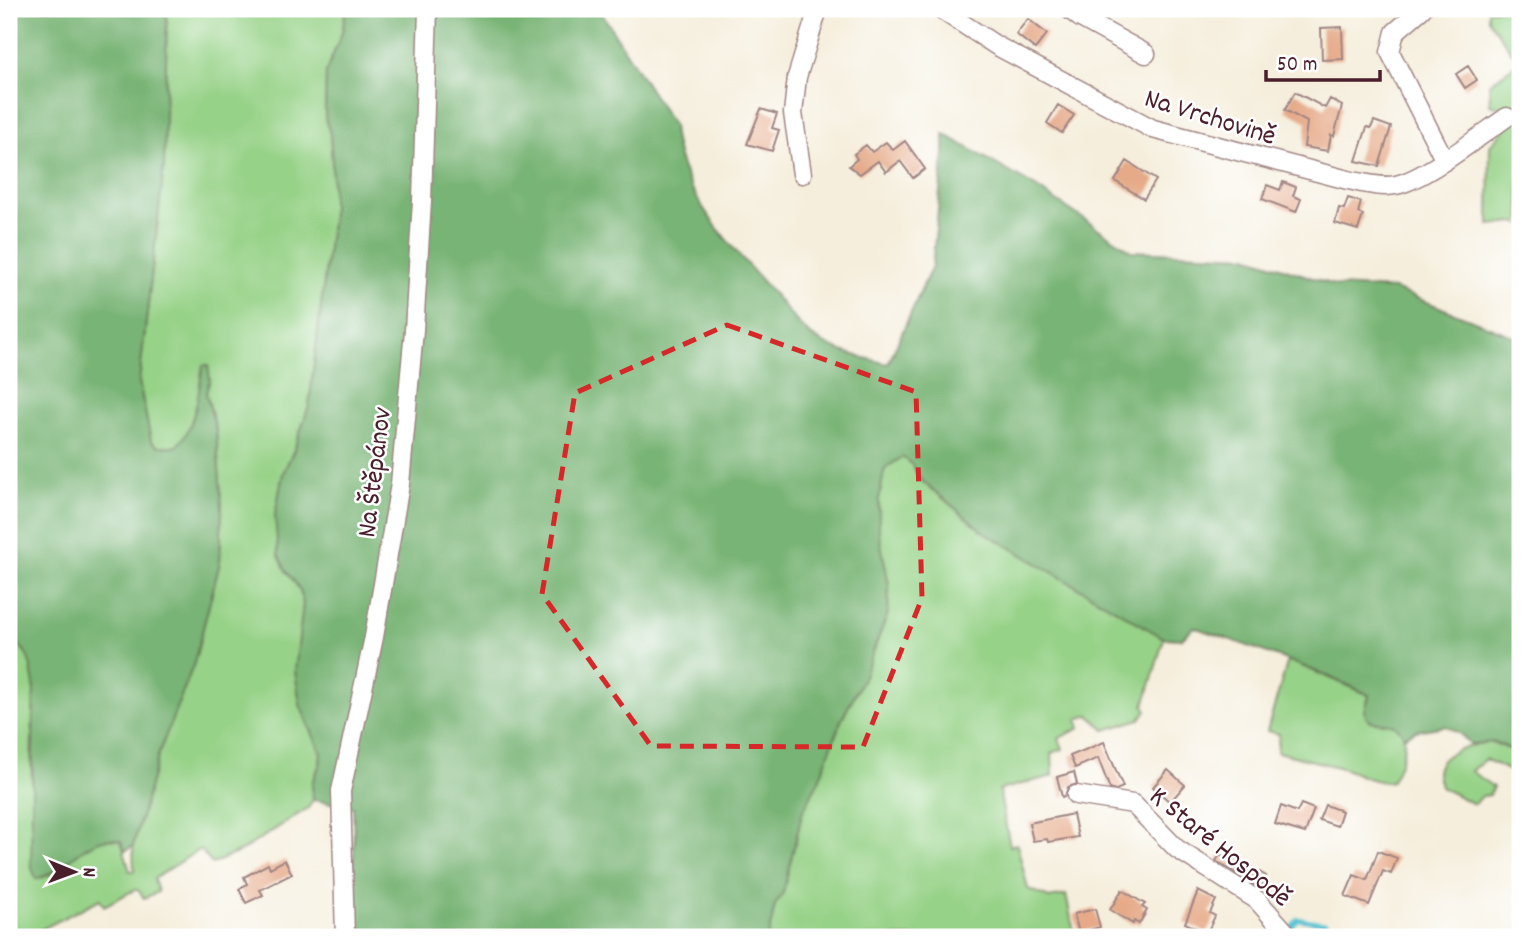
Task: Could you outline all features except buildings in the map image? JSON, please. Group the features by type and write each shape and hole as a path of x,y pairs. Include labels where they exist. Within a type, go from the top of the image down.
{"street":[{"name":"Na Štěpánov","path":"345,937 341,791 374,637 400,484 422,201 428,9"},
{"path":"802,174 793,113 797,77 818,9"},
{"name":"Na Vrchovině","path":"940,9 997,46 1153,129 1348,180 1380,185 1395,185 1408,181 1507,117"},
{"path":"1069,9 1146,54"},
{"path":"1422,9 1395,32 1390,52 1444,159"},
{"name":"K Staré Hospodě","path":"1076,795 1133,804 1177,849 1257,900 1285,931"}],"highlighted area":[{"path":"727,325 916,392 922,598 863,747 651,746 542,594 575,393"}],"green space":[{"path":"9,9 167,9 164,166 139,382 151,441 158,446 176,447 183,439 192,419 203,365 208,365 210,379 206,393 216,430 222,507 220,562 194,663 159,753 133,846 125,851 121,841 98,841 57,869 36,879 31,865 34,685 25,652 9,639"},
{"path":"167,9 346,9 342,33 326,72 325,117 330,134 332,161 332,215 309,406 283,473 275,515 285,569 300,590 303,604 301,631 307,723 321,753 320,764 312,783 313,800 308,808 241,851 212,864 200,849 154,879 158,892 144,898 138,890 134,890 104,906 100,899 42,929 43,937 9,937 9,639 17,642 29,656 34,685 31,761 36,879 57,870 87,847 109,839 121,841 130,871 134,871 133,846 159,753 194,663 220,562 222,507 216,430 206,393 210,379 196,407 187,435 176,447 158,446 151,441 139,382 164,166"},
{"path":"346,9 599,9 673,126 684,172 695,194 722,234 808,333 836,349 857,356 888,364 932,266 944,134 1034,186 1132,251 1247,256 1337,286 1394,289 1520,339 1520,753 1494,742 1471,744 1446,726 1415,731 1404,737 1394,725 1370,721 1367,718 1365,710 1369,695 1326,676 1194,627 1181,639 1164,638 984,532 921,480 913,466 903,457 884,471 879,499 879,534 889,585 888,613 863,678 841,721 819,780 802,813 783,893 775,905 768,937 356,937 353,807 313,800 312,783 320,764 321,753 300,705 295,671 303,604 300,590 278,554 275,515 283,473 309,406 332,215 332,161 330,134 325,117 326,72 342,33"},
{"path":"1488,9 1520,9 1520,224 1514,222 1489,225 1490,146 1504,129 1512,111 1490,104 1489,84 1519,62 1488,19"},
{"path":"903,457 913,466 921,480 984,532 1164,638 1144,706 1147,710 1140,719 1105,730 1089,715 1077,719 1080,728 1059,738 1063,749 1052,753 1053,776 999,790 1010,846 1017,844 1028,889 1049,898 1066,895 1075,937 768,937 802,813 819,780 841,721 863,678 888,613 889,585 879,534 879,499 884,471"},
{"path":"1288,660 1369,695 1365,712 1398,726 1402,731 1404,745 1401,761 1392,781 1372,779 1338,767 1277,752 1279,734 1267,731"},
{"path":"1490,742 1520,753 1520,776 1485,759 1471,771 1493,787 1489,795 1482,796 1474,804 1442,788 1437,777 1438,767 1443,760 1460,749"}],"waterway":[{"path":"1290,929 1298,919 1326,923 1339,937"}]}
